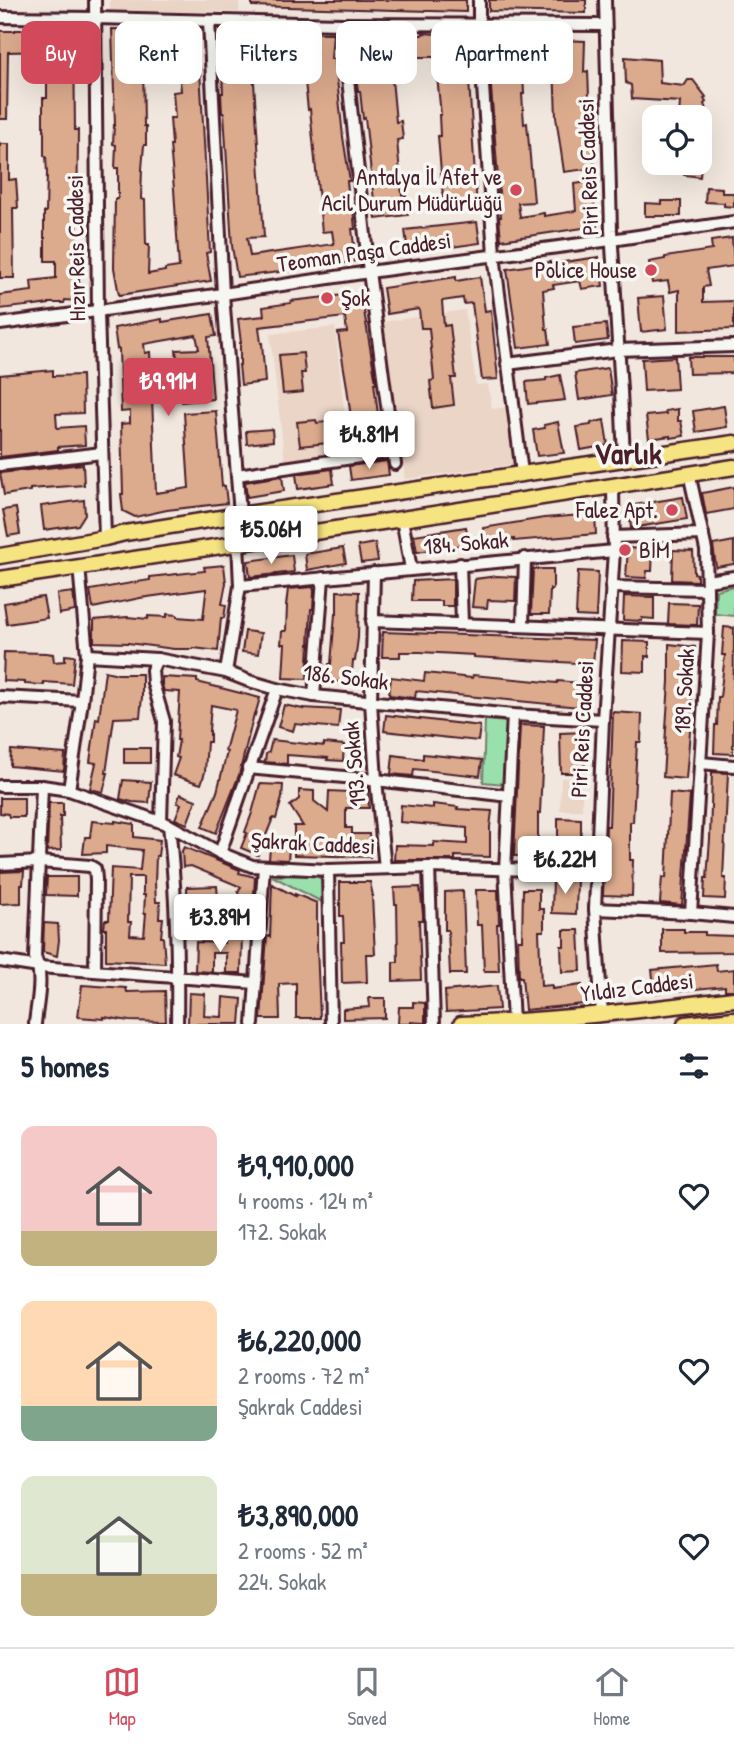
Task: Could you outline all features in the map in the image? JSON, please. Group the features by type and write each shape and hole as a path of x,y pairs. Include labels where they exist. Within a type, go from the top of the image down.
{"main road":[{"path":"0,556 240,515 734,443"},
{"path":"0,579 734,467"},
{"name":"Yıldız Caddesi","path":"461,1024 602,1015 734,999"},
{"name":"Yıldız Caddesi","path":"685,1024 734,1019"}],"street":[{"name":"Hızır Reis Caddesi","path":"95,0 98,312 105,538"},
{"path":"479,21 480,0"},
{"name":"Piri Reis Caddesi","path":"605,0 611,240 624,458"},
{"path":"0,17 336,24"},
{"path":"209,21 223,294 240,515"},
{"path":"573,25 605,25"},
{"path":"349,84 369,272 395,464"},
{"path":"483,84 494,255 522,473"},
{"name":"Teoman Paşa Caddesi","path":"0,324 734,222"},
{"path":"508,364 618,350 734,346"},
{"path":"237,475 393,452"},
{"path":"0,465 102,453"},
{"name":"189. Sokak","path":"689,473 706,550 708,633 691,913"},
{"name":"Piri Reis Caddesi","path":"602,1015 595,909 614,551 613,487"},
{"path":"402,519 411,569"},
{"path":"613,537 703,534"},
{"path":"226,672 240,586 238,542"},
{"name":"184. Sokak","path":"240,586 614,551"},
{"path":"523,625 525,558"},
{"path":"460,564 461,623"},
{"path":"69,790 87,655 79,566"},
{"name":"193. Sokak","path":"374,573 370,702 385,868"},
{"path":"611,587 707,585 734,577"},
{"path":"314,696 323,579"},
{"path":"373,621 708,633"},
{"name":"186. Sokak","path":"87,655 157,659 226,672 277,689 314,696 513,715 603,720"},
{"path":"157,659 152,670 164,721 165,823 173,865 178,976 177,1024"},
{"path":"220,853 277,689"},
{"path":"0,697 82,701"},
{"path":"513,715 505,870 513,1022"},
{"path":"701,763 734,766"},
{"path":"248,768 509,796"},
{"name":"Şakrak Caddesi","path":"0,786 42,786 69,790 165,823 220,853 252,866 328,870 429,867 597,872"},
{"path":"35,1024 40,981 35,957 42,786"},
{"path":"0,864 40,862 90,866 95,869 95,971"},
{"path":"253,1024 264,867"},
{"path":"429,867 434,1024"},
{"path":"328,870 331,1024"},
{"path":"595,909 734,917"},
{"path":"0,961 39,967 256,983"}],"shaded area":[{"path":"110,0 239,0 239,12 110,10"},
{"path":"465,310 476,385 488,384 492,409 509,407 517,464 405,479 383,322"},
{"path":"335,327 349,455 285,462 270,334"},
{"path":"561,778 582,779 582,810 560,810"}],"green space":[{"path":"734,586 734,616 715,614 716,590"},
{"path":"485,720 507,722 504,784 483,782"},
{"path":"314,875 322,879 322,902 272,876"}],"building":[{"path":"252,0 466,0 466,12 252,6"},
{"path":"489,0 586,0 586,13 489,11"},
{"path":"112,29 115,29 115,84 143,84 146,145 141,199 145,200 146,245 149,245 148,274 179,267 170,145 170,118 175,118 173,92 181,91 180,84 201,84 210,252 206,253 211,281 119,295 114,268 118,168 115,168 116,145 113,144 115,125"},
{"path":"21,30 21,52 8,52 7,119 0,119 0,31"},
{"path":"322,33 333,33 331,59 335,59 350,181 347,181 350,209 353,208 355,229 352,229 356,261 237,277 232,246 222,113 223,84 254,84 264,237 247,238 250,256 334,244 332,231 322,232 310,109 308,110 305,84 322,84"},
{"path":"431,34 431,57 417,57 417,35"},
{"path":"573,40 585,41 584,72 588,71 591,143 595,168 564,172 556,117 555,84 573,84"},
{"path":"625,57 659,60 660,83 684,86 688,80 693,80 706,97 706,102 704,105 680,105 680,102 632,99 631,85 626,83"},
{"path":"47,84 75,84 75,130 78,130 77,244 80,299 0,309 0,295 32,291 31,281 56,278 56,261 45,261 44,212 47,173 43,98 47,98"},
{"path":"357,84 392,84 396,122 401,121 403,139 397,140 402,196 406,196 408,215 376,219 365,118 363,119"},
{"path":"438,84 469,84 477,208 444,210 438,136 441,115"},
{"path":"491,84 524,84 524,124 527,123 534,202 518,203 520,217 576,211 574,184 595,181 596,193 593,193 597,226 501,240"},
{"path":"0,144 9,144 9,180 16,179 18,208 13,208 14,278 0,278"},
{"path":"706,187 722,188 722,193 734,193 734,207 724,206 724,203 705,202"},
{"path":"662,201 681,201 681,216 645,216 645,203 662,204"},
{"path":"477,222 480,243 408,253 405,230"},
{"path":"732,238 734,266 706,270 709,286 703,287 703,302 734,301 734,329 679,331 679,290 670,292 668,281 652,283 649,262 712,250 711,241"},
{"path":"599,257 603,286 582,289 580,281 553,285 554,288 543,290 550,344 518,348 507,269"},
{"path":"456,277 456,281 480,277 485,311 491,310 498,379 482,380 472,303 464,304 463,298 442,301 444,326 450,325 456,378 451,378 454,405 433,408 430,381 434,380 429,328 421,328 419,309 387,314 383,288"},
{"path":"361,293 376,383 382,446 355,450 338,333 347,332 345,317 259,327 265,382 241,385 238,319 264,316 263,307 291,301"},
{"path":"664,296 667,329 641,332 638,298"},
{"path":"212,314 216,336 208,337 213,399 182,402 176,350 199,349 196,335 144,344 145,353 150,352 156,493 189,488 184,413 216,411 222,486 225,486 227,503 167,510 135,517 123,511 121,494 121,424 130,423 130,411 121,412 119,349 114,328 162,319 162,322"},
{"path":"606,324 608,340 575,344 573,327"},
{"path":"303,353 303,392 283,394 279,355"},
{"path":"675,357 677,389 644,391 642,359"},
{"path":"688,357 734,357 734,373 689,374"},
{"path":"608,368 612,395 579,400 575,373"},
{"path":"53,370 53,376 82,375 83,413 56,414 57,428 84,426 85,445 0,457 0,375"},
{"path":"560,375 565,400 528,404 526,382"},
{"path":"724,406 727,427 696,432 693,411"},
{"path":"678,409 678,421 681,421 684,436 649,439 646,416 666,414 665,411"},
{"path":"316,420 317,423 335,421 337,442 300,446 297,422"},
{"path":"604,420 608,445 581,450 577,427"},
{"path":"558,422 564,453 537,456 533,430"},
{"path":"272,429 273,441 247,444 246,431"},
{"path":"387,461 389,475 351,480 349,466"},
{"path":"83,464 84,485 30,489 4,495 0,473"},
{"path":"332,469 334,484 298,489 296,474"},
{"path":"282,476 284,491 247,497 245,482"},
{"path":"734,487 734,509 706,514 702,493"},
{"path":"683,497 687,519 631,528 628,506"},
{"path":"84,500 85,514 78,525 44,530 41,506"},
{"path":"16,508 20,534 8,536 3,510"},
{"path":"595,514 596,534 514,539 486,544 483,528 544,518"},
{"path":"466,527 469,544 417,552 414,535"},
{"path":"734,541 734,564 716,567 713,545"},
{"path":"375,543 378,561 361,563 358,546"},
{"path":"343,548 346,563 307,570 305,554"},
{"path":"628,548 653,550 652,571 647,571 646,578 626,577"},
{"path":"673,550 693,551 697,581 672,580"},
{"path":"292,555 294,572 250,577 248,561"},
{"path":"224,565 226,583 222,604 226,605 224,618 221,618 218,651 94,642 94,620 127,617 148,619 148,616 167,617 167,614 203,619 206,589 93,608 90,590 150,580 150,577 205,571 204,567"},
{"path":"533,569 553,569 549,614 531,614"},
{"path":"578,571 598,572 596,617 576,616"},
{"path":"516,577 515,601 488,600 487,608 472,607 475,579"},
{"path":"453,579 453,606 442,606 442,601 412,601 413,581"},
{"path":"313,587 307,679 283,678 285,644 281,644 282,631 286,631 288,589"},
{"path":"337,591 359,592 358,638 351,683 327,681 337,614"},
{"path":"73,592 75,611 59,614 57,594"},
{"path":"624,596 654,597 654,619 623,620"},
{"path":"43,597 47,618 7,624 4,603"},
{"path":"669,603 698,604 697,625 668,624"},
{"path":"724,627 734,628 733,754 714,753 718,697 725,655 722,655"},
{"path":"245,631 261,633 258,654 242,652"},
{"path":"383,632 595,640 593,664 420,652 400,652 400,657 382,657"},
{"path":"623,641 649,642 649,657 645,656 645,672 622,671"},
{"path":"669,644 695,647 686,779 663,777"},
{"path":"4,652 53,654 54,662 65,661 65,655 75,656 72,684 44,682 44,685 3,681"},
{"path":"105,671 142,674 142,697 140,717 114,718 108,773 103,792 90,789 96,763 90,762"},
{"path":"425,673 591,684 589,708 416,691 415,698 389,695 391,677 424,681"},
{"path":"162,677 197,679 197,682 260,698 239,775 216,833 202,827 217,792 236,710 211,705 210,742 207,742 205,772 201,784 173,775 179,758 176,757 180,692 164,691"},
{"path":"284,705 303,709 340,710 338,728 295,724 293,731 278,727"},
{"path":"613,712 642,714 641,742 637,742 633,822 630,822 632,896 603,895 606,826 609,826"},
{"path":"386,715 480,726 478,741 384,731"},
{"path":"520,725 544,726 538,856 514,856"},
{"path":"584,732 585,773 561,773 560,733"},
{"path":"272,740 324,746 324,743 344,745 343,761 287,755 287,764 265,762"},
{"path":"124,748 150,748 150,763 124,763"},
{"path":"11,750 65,754 64,771 10,766"},
{"path":"423,754 482,760 480,776 414,769 413,776 391,774 393,755 423,759"},
{"path":"712,772 728,773 723,878 726,878 725,899 704,898 710,839"},
{"path":"123,780 151,782 149,803 120,799"},
{"path":"260,784 283,785 276,819 273,818 258,855 241,848"},
{"path":"349,785 368,787 369,808 346,808 346,828 352,828 352,834 369,834 370,857 294,855 294,826 303,826 290,806 299,799 299,790 314,791 314,801 328,812 329,791 349,792"},
{"path":"670,793 690,795 682,905 660,903 662,877 666,878"},
{"path":"180,794 196,800 187,824 175,819 181,804 177,803"},
{"path":"0,798 24,798 24,817 9,817 8,814 0,813"},
{"path":"49,803 63,803 63,816 60,816 61,850 47,851"},
{"path":"433,804 458,807 457,809 492,811 490,857 394,860 395,845 434,846 434,842 467,844 467,828 400,822 401,805 433,808"},
{"path":"558,818 581,819 581,857 558,856"},
{"path":"92,821 115,821 134,824 134,837 160,840 156,856 155,883 156,902 160,902 159,918 163,918 161,937 165,963 106,960 104,929 105,920 109,920 111,868 140,870 142,850 106,846 106,853 83,854 85,837 90,837","holes":["129,877 143,877 146,913 144,936 130,935"]},
{"path":"184,847 240,870 239,873 255,877 252,928 239,927 241,900 238,892 241,887 191,866 183,867"},
{"path":"270,848 289,849 288,860 269,859"},
{"path":"24,871 21,903 0,904 0,872"},
{"path":"47,877 77,877 77,896 46,895"},
{"path":"553,879 577,879 576,914 552,913"},
{"path":"340,882 370,882 375,954 366,954 367,982 342,983 341,942 344,942 343,916 340,916"},
{"path":"272,884 295,896 317,903 320,1018 296,1018 296,983 279,984 280,1019 261,1019 267,936 270,937"},
{"path":"217,886 220,927 188,927 187,887"},
{"path":"420,887 423,914 423,920 419,920 421,980 393,981 393,962 398,962 397,904 394,888"},
{"path":"523,889 539,889 539,909 544,909 544,931 539,931 541,986 552,985 552,989 582,985 584,1004 525,1010 522,977 519,977 518,940 522,940"},
{"path":"476,890 498,890 499,971 484,971 482,925 477,925"},
{"path":"463,891 466,974 450,974 448,930 445,930 445,892"},
{"path":"44,923 58,924 57,956 43,952"},
{"path":"662,929 684,929 684,932 705,932 705,935 734,936 734,952 662,953"},
{"path":"564,930 579,930 581,971 562,972 561,946 564,946"},
{"path":"224,934 242,934 241,973 226,973 226,953 212,953 212,972 195,971 196,942 224,943"},
{"path":"716,964 717,971 734,969 734,990 725,990 725,986 655,993 652,970"},
{"path":"82,985 126,988 127,992 165,991 166,1022 78,1017"},
{"path":"497,986 499,1009 446,1012 445,991"},
{"path":"189,993 205,994 204,1016 222,1017 223,997 242,999 240,1024 188,1024"},
{"path":"369,998 385,998 385,1018 343,1019 343,1009 370,1007"},
{"path":"413,1002 425,1003 425,1023 398,1024 399,1007 413,1007"}],"place":[{"name":"Antalya İl Afet ve Acil Durum Müdürlüğü","path":"516,190"},
{"name":"Police House","path":"651,270"},
{"name":"Şok","path":"327,298"},
{"name":"Falez Apt.","path":"672,510"},
{"name":"BİM","path":"625,550"}],"district":[{"name":"Varlık","path":"628,454"}]}
